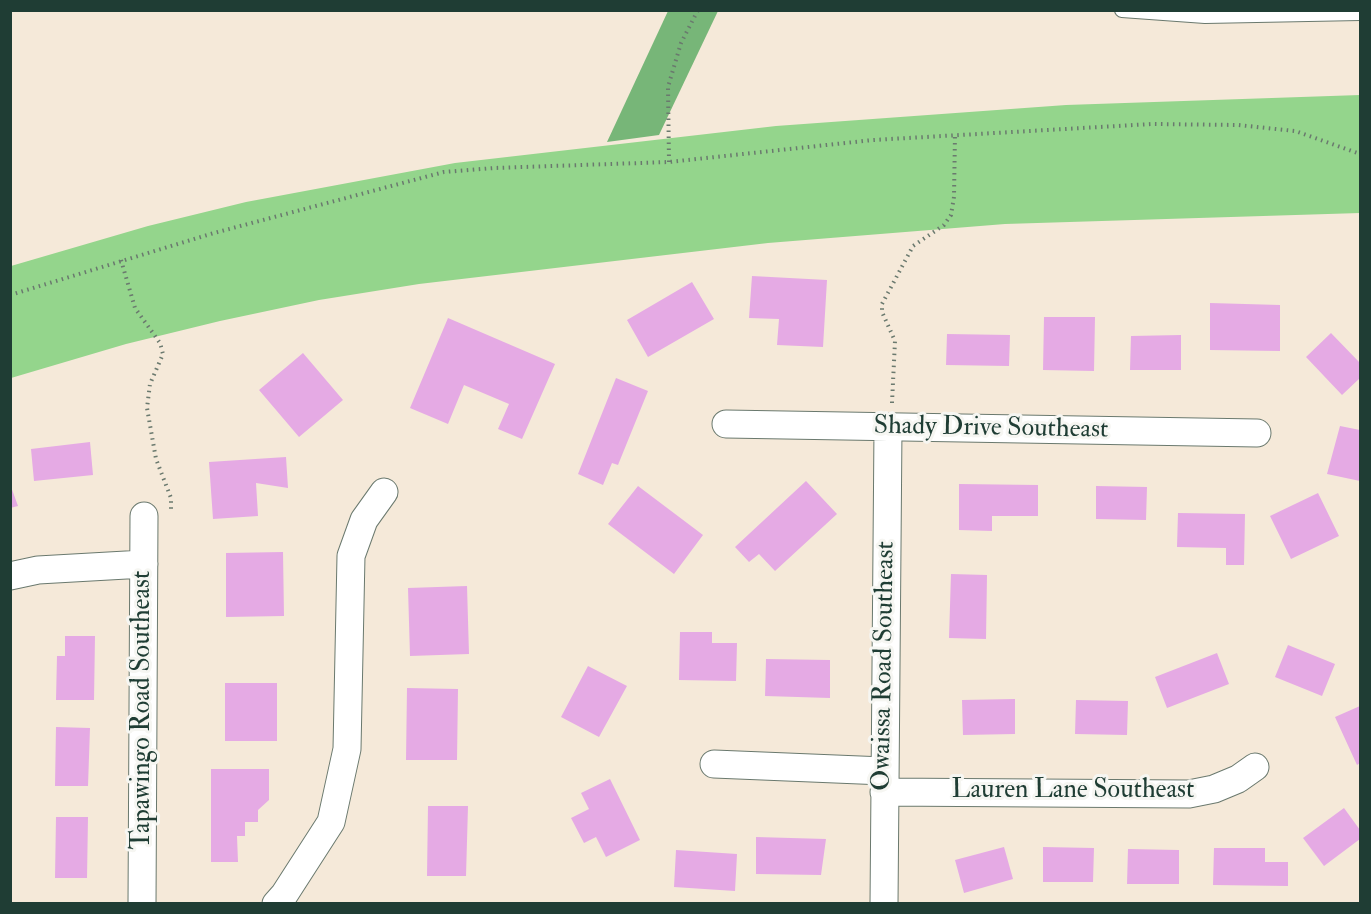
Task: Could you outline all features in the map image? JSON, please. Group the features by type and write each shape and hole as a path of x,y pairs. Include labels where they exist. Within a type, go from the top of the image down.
{"street":[{"name":"Shady Drive Southeast","path":"726,424 1257,433"},
{"name":"Owaissa Road Southeast","path":"884,903 890,428"},
{"path":"276,903 284,895 331,822 347,749 351,556 364,520 384,492"},
{"name":"Tapawingo Road Southeast","path":"142,903 144,516"},
{"path":"10,576 38,570 144,564"},
{"name":"Lauren Lane Southeast","path":"714,764 884,782 1189,794 1214,789 1238,778 1255,766"}],"lane":[{"path":"1122,10 1205,16 1360,13"}],"path":[{"path":"669,162 668,87 681,43 698,10"},
{"path":"10,295 122,261 444,172 669,162 758,150 955,134 1152,124 1238,125 1295,131 1360,154"},
{"path":"890,428 895,341 882,312 882,304 913,246 944,225 951,215 954,197 955,134"},
{"path":"122,261 135,308 159,343 162,354 150,384 147,408 156,459 171,498 170,516"}],"green space":[{"path":"668,11 718,11 659,135 607,142"},
{"path":"1360,95 1360,213 1005,224 768,243 419,284 319,300 220,321 126,344 11,378 11,266 148,226 246,202 455,163 776,126 1066,105"}],"building":[{"path":"752,276 827,280 823,347 777,345 779,319 749,318"},
{"path":"692,282 714,319 648,357 627,320"},
{"path":"1210,303 1280,305 1280,351 1210,350"},
{"path":"1044,317 1095,317 1094,371 1043,370"},
{"path":"448,318 555,364 522,439 498,429 509,404 464,385 448,424 410,408"},
{"path":"1331,333 1360,363 1360,378 1342,395 1306,357"},
{"path":"947,334 1010,335 1009,366 946,365"},
{"path":"1181,335 1181,370 1130,370 1131,336"},
{"path":"303,353 343,400 299,437 259,390"},
{"path":"616,378 648,391 618,465 612,463 603,485 578,474"},
{"path":"1340,426 1360,430 1360,481 1327,474"},
{"path":"90,442 93,475 34,481 31,449"},
{"path":"286,457 288,488 256,483 258,516 213,519 209,462"},
{"path":"806,481 837,514 775,571 759,554 749,562 735,547"},
{"path":"10,484 18,506 10,508"},
{"path":"959,484 1038,485 1038,516 992,516 992,531 959,530"},
{"path":"638,486 703,535 674,574 608,524"},
{"path":"1096,486 1147,487 1146,520 1096,519"},
{"path":"1318,493 1339,536 1291,559 1270,516"},
{"path":"1178,513 1245,514 1244,565 1226,565 1226,548 1177,547"},
{"path":"283,552 284,616 226,617 226,553"},
{"path":"951,574 987,575 986,639 949,638"},
{"path":"467,586 469,654 410,656 408,588"},
{"path":"680,632 712,632 712,643 737,643 736,681 679,680"},
{"path":"65,636 95,636 94,700 56,700 57,656 65,656"},
{"path":"1288,645 1335,664 1322,696 1275,677"},
{"path":"1217,653 1229,684 1167,708 1155,677"},
{"path":"766,659 830,660 830,698 765,696"},
{"path":"588,666 627,686 599,737 561,717"},
{"path":"225,683 277,683 277,741 225,741"},
{"path":"407,688 458,689 457,760 406,760"},
{"path":"1015,699 1015,734 963,735 962,700"},
{"path":"1076,700 1128,701 1127,735 1075,734"},
{"path":"1360,706 1360,763 1357,765 1335,717"},
{"path":"56,727 90,728 88,786 55,786"},
{"path":"211,769 269,769 269,800 258,810 258,822 245,822 245,836 237,836 238,862 211,862"},
{"path":"610,779 640,840 606,857 596,837 584,843 571,818 589,809 581,793"},
{"path":"428,806 468,806 466,876 427,876"},
{"path":"1344,808 1360,830 1360,839 1324,866 1303,838"},
{"path":"56,817 88,817 87,878 55,878"},
{"path":"756,837 826,839 821,875 756,874"},
{"path":"1004,847 1013,879 964,893 955,860"},
{"path":"1043,847 1094,848 1093,882 1043,882"},
{"path":"1214,848 1265,848 1265,862 1288,862 1288,886 1213,885"},
{"path":"1128,849 1179,850 1179,884 1127,884"},
{"path":"676,850 737,854 735,891 674,887"}]}
